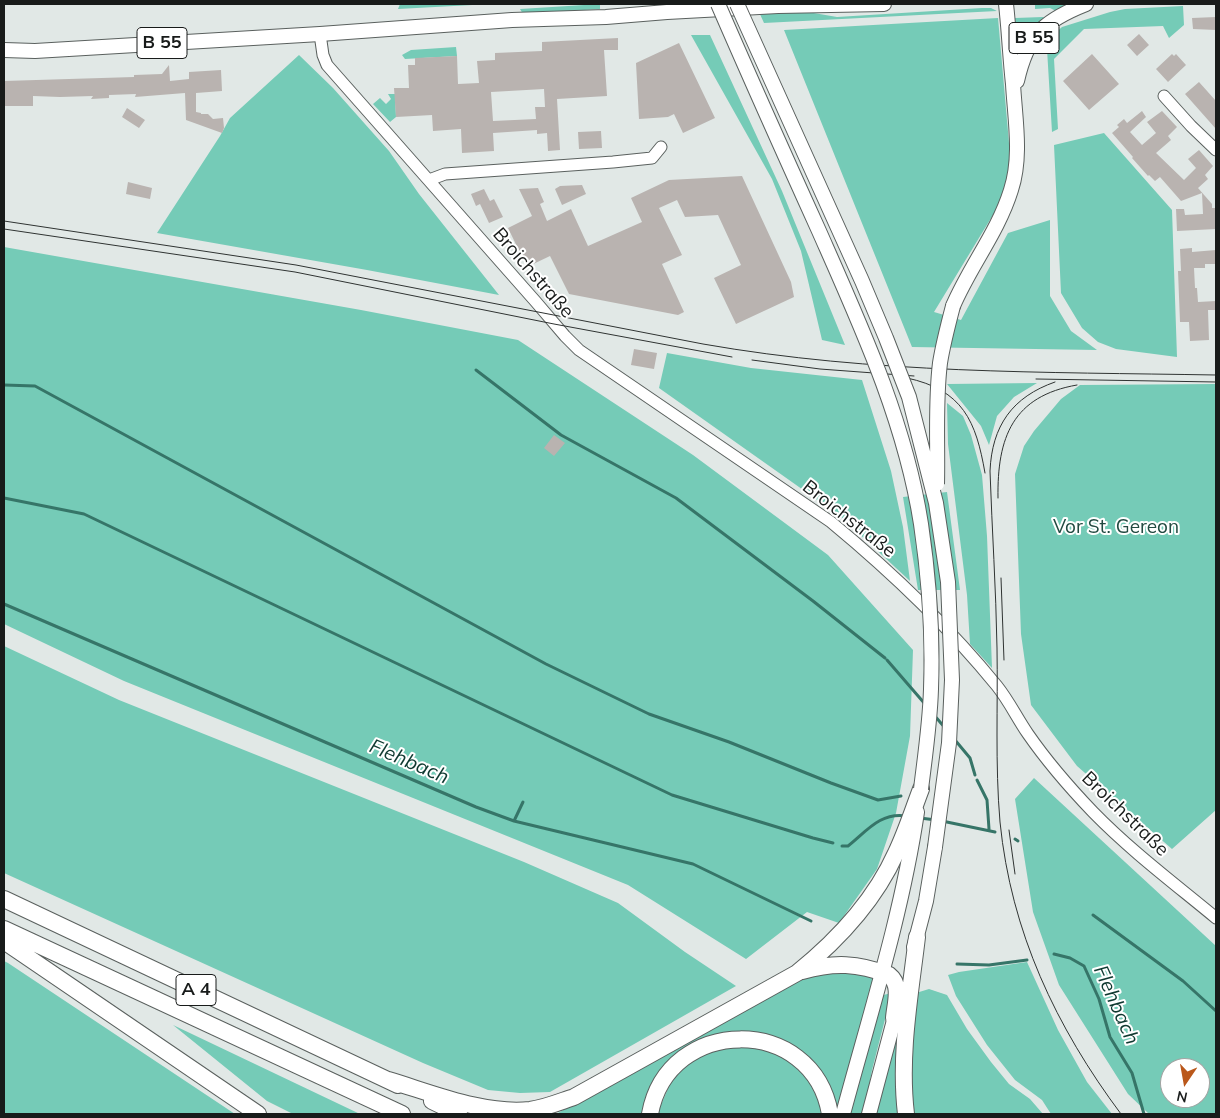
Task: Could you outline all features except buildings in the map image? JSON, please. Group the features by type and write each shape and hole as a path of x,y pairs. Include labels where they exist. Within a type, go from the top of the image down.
{"highway":[{"path":"388,1080 485,1109 523,1110 553,1105 574,1097 797,973 821,953 864,907 907,843 921,788"},
{"name":"A 4","path":"4,899 459,1114"},
{"name":"A 4","path":"4,929 402,1114"},
{"path":"906,1114 903,1071 904,1042 917,937"},
{"path":"4,941 258,1114"},
{"path":"797,973 832,964 853,966 889,975 896,983 897,988 894,1018"},
{"path":"650,1114 655,1095 663,1080 674,1066 703,1046 737,1038 754,1039 771,1044 787,1051 801,1062 813,1074 822,1089 830,1114"}],"main road":[{"path":"718,4 862,327 889,399 908,466 921,523 928,580 931,633 931,690 921,788"},
{"path":"737,4 862,281 909,397 936,503 948,582 952,680 949,743 943,795 926,901 869,1114"},
{"name":"B 55","path":"4,50 35,51 320,34 642,9 884,4"},
{"path":"936,503 938,384 943,344 953,306 1000,218 1012,189 1017,166 1014,96 1006,4"},
{"name":"B 55","path":"1014,96 1027,47 1054,18 1086,4"},
{"path":"843,1114 882,972 907,843"}],"street":[{"name":"Broichstraße","path":"320,34 326,62 579,350 831,522 907,589 997,686 1028,735 1093,812 1130,848 1216,918"},
{"path":"1164,96 1216,150"},
{"path":"429,180 445,174 652,158 661,147"}],"green space":[{"path":"400,4 491,4 398,9"},
{"path":"600,4 600,9 523,14 520,9"},
{"path":"1075,4 1058,12 1050,8 1035,9 1035,5"},
{"path":"1183,6 1184,25 1169,38 1163,26 1084,29 1054,59 1058,129 1052,132 1047,49 1051,39 1062,27 1125,9"},
{"path":"991,8 997,11 764,23 759,12 808,12 837,17"},
{"path":"1043,17 1046,19 1021,51 1017,50 1015,18"},
{"path":"998,18 1009,143 1009,173 999,205 934,312 961,320 1008,233 1050,220 1050,296 1071,331 1097,350 912,347 784,30"},
{"path":"691,35 710,35 782,191 845,345 822,340 801,251 772,179"},
{"path":"456,47 457,56 405,59 402,55 411,50"},
{"path":"299,55 333,88 389,151 419,194 499,295 157,233 230,118"},
{"path":"388,94 395,94 396,117 390,122 373,104 380,98 386,104 391,99"},
{"path":"1104,133 1172,210 1177,357 1116,349 1098,342 1082,328 1061,293 1054,145"},
{"path":"4,247 361,310 518,340 693,455 828,555 913,650 910,736 896,813 877,869 839,923 807,912 746,959 628,885 124,681 4,624"},
{"path":"667,353 751,368 862,380 891,471 903,527 910,581 840,516 659,388"},
{"path":"1037,383 1014,397 997,416 989,445 981,426 947,384"},
{"name":"Vor St. Gereon","path":"1216,384 1216,810 1172,849 1077,766 1031,705 1021,634 1015,474 1024,446 1034,431 1061,399 1080,385"},
{"path":"947,403 963,416 971,435 982,475 987,536 992,668 970,644 967,595 948,444"},
{"path":"947,492 960,590 918,590 903,497"},
{"path":"4,646 119,700 524,862 618,903 685,952 736,986 550,1092 520,1093 488,1090 423,1063 4,873"},
{"path":"1034,778 1216,946 1216,1114 1149,1114 1128,1094 1059,985 1033,912 1015,799"},
{"path":"4,961 8,963 235,1114 4,1114"},
{"path":"1027,962 1058,1030 1087,1082 1112,1114 1051,1114 1042,1100 1015,1080 987,1045 956,996 948,975"},
{"path":"822,971 874,975 837,1114 789,1045 755,1032 733,1032 706,1038 683,1050 645,1114 556,1114 802,979"},
{"path":"929,989 947,995 967,1029 991,1062 1009,1084 1030,1099 1043,1114 913,1114 909,1088 916,993"},
{"path":"891,993 872,1070 864,1114 849,1114 880,996"},
{"path":"902,1012 902,1114 875,1114"},
{"path":"173,1025 360,1114 293,1114 267,1101"},
{"path":"739,1044 781,1055 807,1077 825,1114 657,1114 673,1077 701,1053"}],"waterway":[{"path":"476,370 561,435 676,498 885,658"},
{"path":"4,385 35,386 546,664 649,714 729,742 878,800 901,796"},
{"path":"4,498 84,514 672,795 833,843"},
{"name":"Flehbach","path":"4,604 476,807 514,821 693,864 811,921"},
{"path":"887,660 925,704"},
{"path":"934,715 946,729"},
{"path":"955,740 970,758 975,775"},
{"path":"977,780 987,800 989,829"},
{"path":"514,821 523,802"},
{"path":"842,846 848,846 867,829 881,820 888,817 906,816"},
{"path":"920,818 936,820"},
{"path":"942,821 995,832"},
{"path":"1093,915 1183,981 1216,1011"},
{"name":"Flehbach","path":"1054,954 1070,958 1084,966 1099,999 1110,1037 1132,1073 1144,1114"},
{"name":"Flehbach","path":"957,964 989,965 1027,960"}],"tram line":[{"path":"4,221 296,265 703,344 767,354 831,361 959,370 1216,375"},
{"path":"4,229 295,272 554,324 732,357"},
{"path":"752,360 820,369 914,376"},
{"path":"907,378 926,383 942,391 964,411 977,438 985,473"},
{"path":"1036,379 1216,382"},
{"path":"1055,382 1027,396 1007,415 995,440 992,455 990,471 996,626 998,800 1006,863 1014,902 1040,977 1076,1047 1121,1114"},
{"path":"998,498 998,476 1001,456 1013,423 1024,410 1038,399 1055,391 1077,385"},
{"path":"1001,578 1004,660"},
{"path":"1009,830 1015,874"}]}
